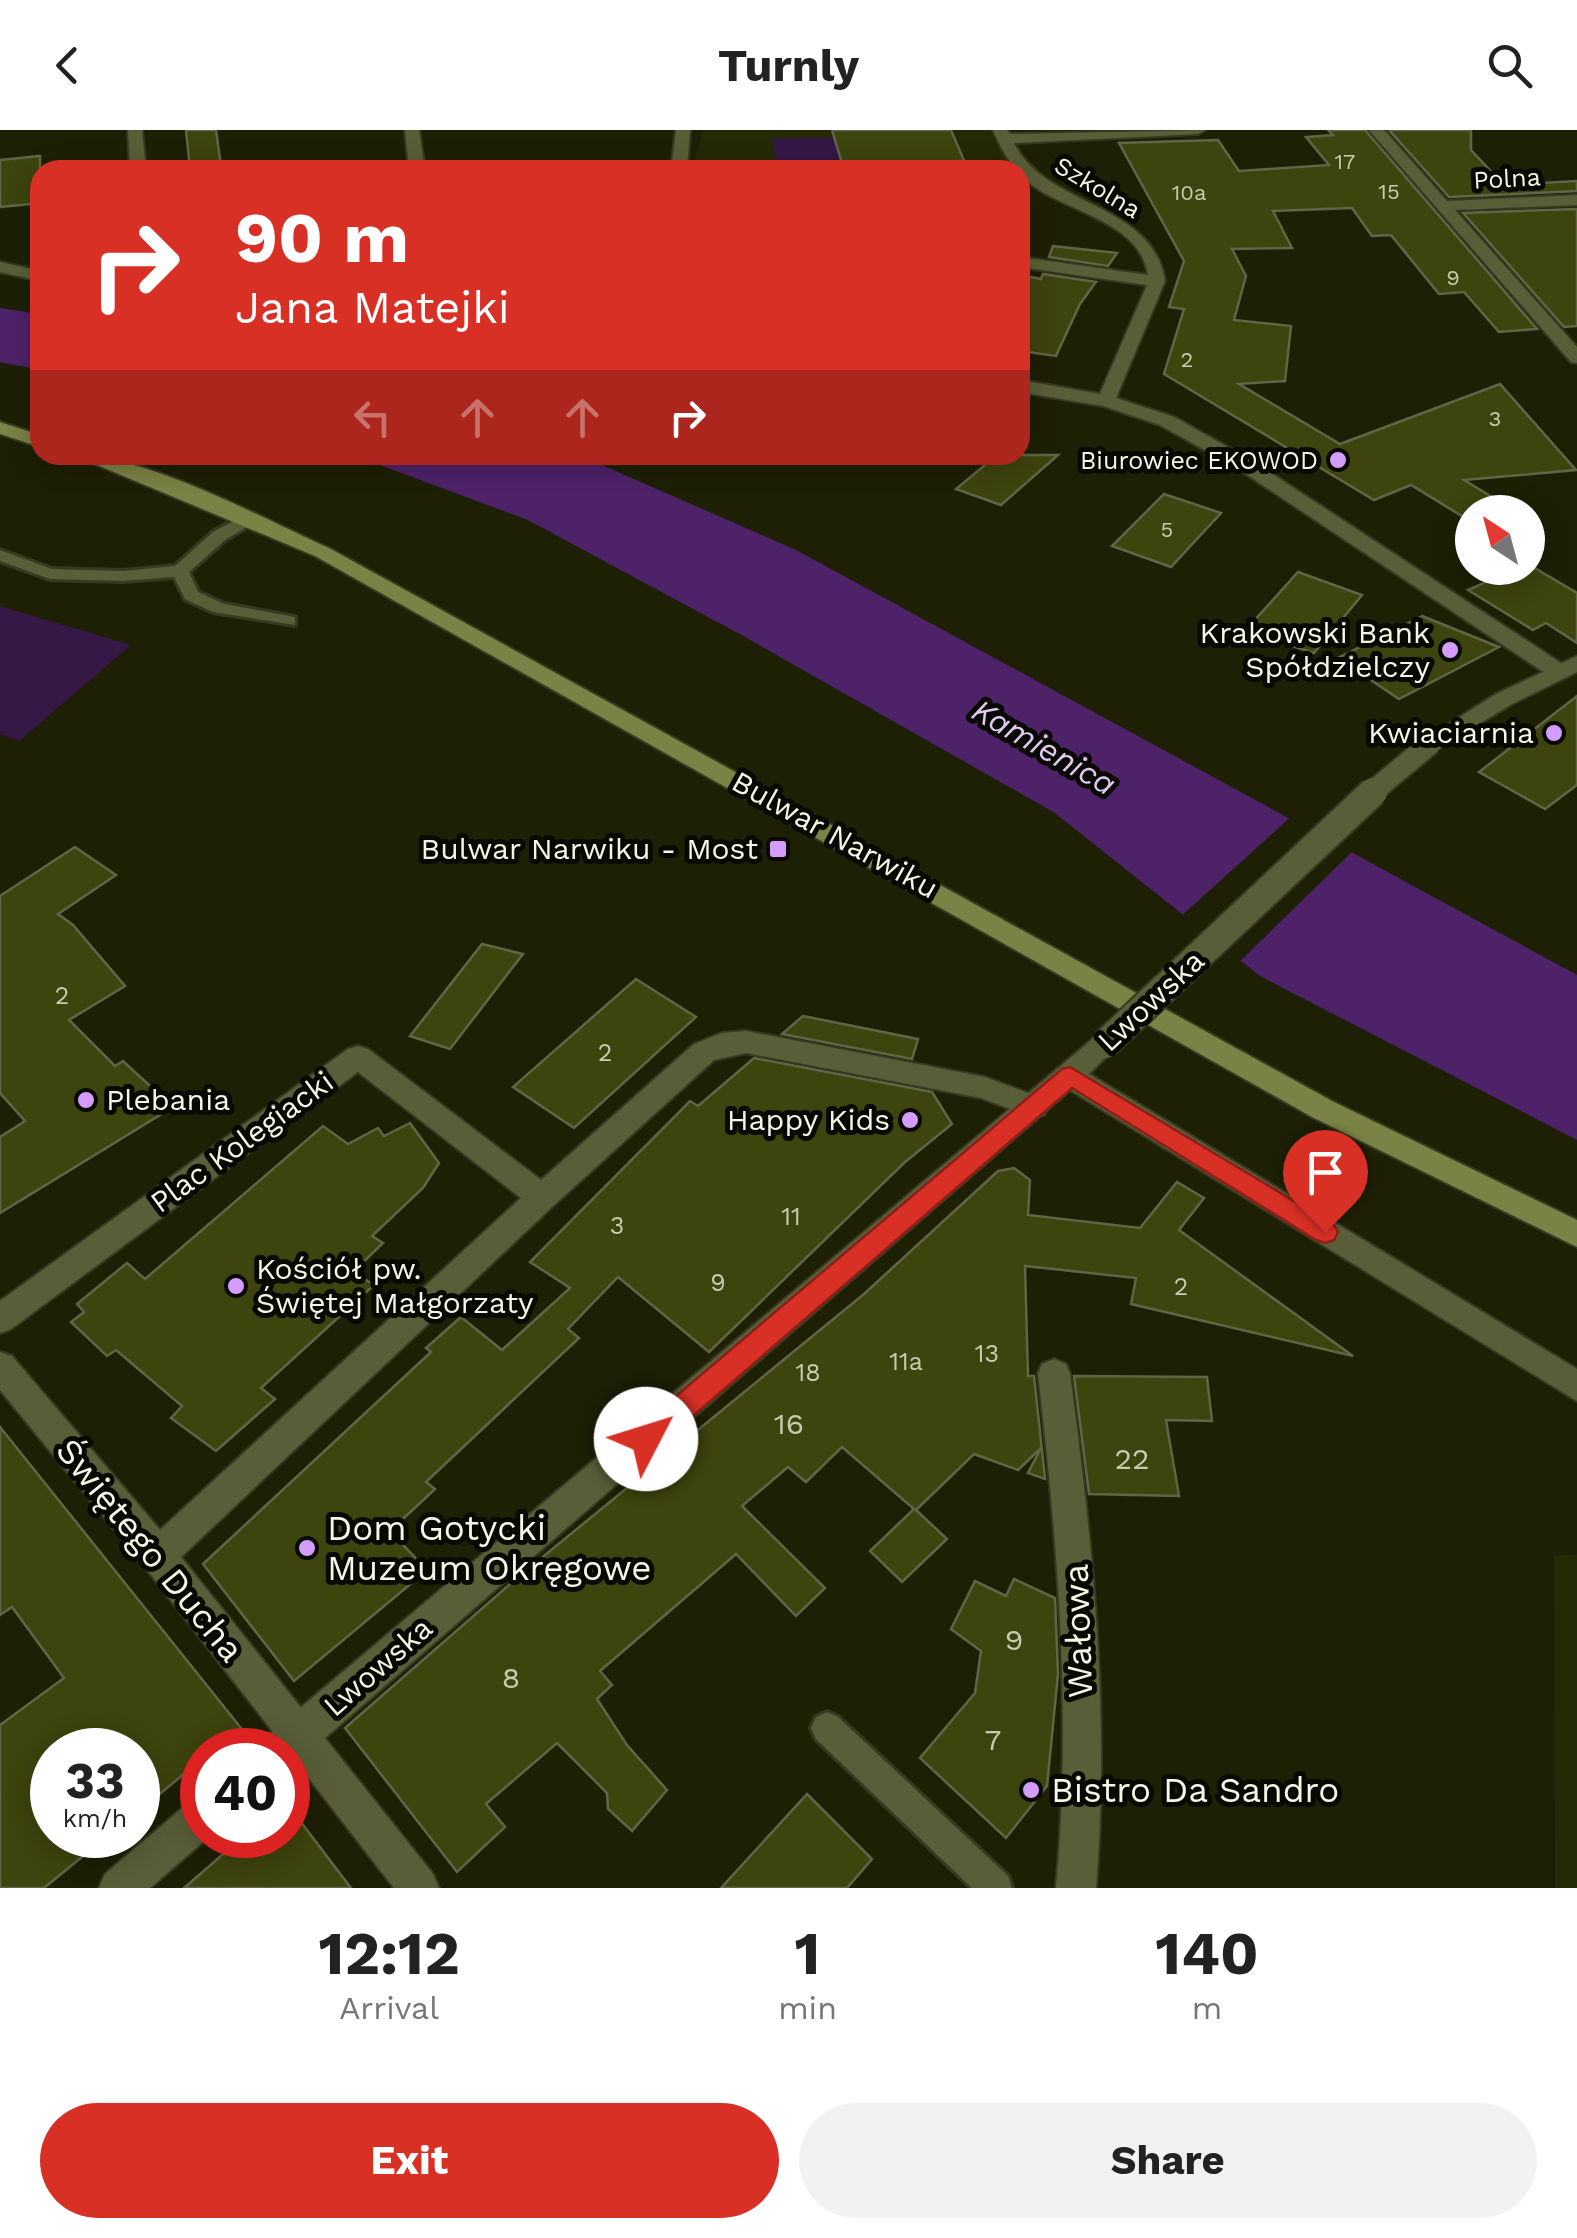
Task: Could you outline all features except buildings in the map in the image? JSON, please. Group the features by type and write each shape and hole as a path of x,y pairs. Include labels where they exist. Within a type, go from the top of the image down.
{"main road":[{"path":"0,428 30,438"},
{"name":"Bulwar Narwiku","path":"109,465 249,518 322,552 1322,1109 1577,1234"}],"street":[{"path":"135,130 137,160"},
{"path":"412,130 416,160"},
{"path":"680,160 682,130"},
{"path":"1003,134 1198,130"},
{"path":"1376,130 1577,358"},
{"name":"Szkolna","path":"1003,134 1015,160"},
{"name":"Szkolna","path":"1030,175 1136,239 1150,252 1158,268 1157,280"},
{"name":"Polna","path":"1440,206 1577,200"},
{"path":"1030,263 1157,280 1106,401"},
{"path":"0,267 30,271"},
{"path":"1030,388 1106,401 1166,422 1244,464 1568,668"},
{"name":"Lwowska","path":"306,1728 1034,1108 1384,780 1431,743 1504,698 1568,668"},
{"path":"158,1556 542,1197 690,1063 722,1044 746,1042 985,1088 1034,1108"},
{"name":"Plac Kolegiacki","path":"0,1319 358,1057 542,1197"},
{"path":"1070,1076 1577,1386"},
{"name":"Wałowa","path":"1054,1374 1074,1540 1079,1639 1084,1780 1076,1888"},
{"name":"Świętego Ducha","path":"3,1377 158,1556 280,1728"},
{"name":"Świętego Ducha","path":"310,1765 419,1888"},
{"path":"118,1888 180,1836"}],"lane":[{"path":"0,555 50,574 124,576 180,571 219,536 249,518"},
{"path":"180,571 190,595 219,608 290,621"},
{"path":"827,1728 996,1888"}],"shaded area":[{"path":"703,130 995,130 1010,160 695,160"},
{"path":"872,136 879,158 776,160 772,139"},
{"path":"0,606 131,645 19,741 0,734"},
{"path":"1577,1554 1577,1888 1555,1888 1554,1556"}],"water":[{"path":"0,308 30,312 30,368 0,362"},
{"name":"Kamienica","path":"380,465 602,465 796,550 1577,975 1577,1140 1260,976 1055,813 745,637 528,520"}],"pier":[{"path":"1293,815 1355,849 1237,964 1179,918"}],"place":[{"name":"Biurowiec EKOWOD","path":"1338,460"},
{"name":"Krakowski Bank Spółdzielczy","path":"1450,650"},
{"name":"Kwiaciarnia","path":"1554,733"},
{"name":"Bulwar Narwiku - Most","path":"778,849"},
{"name":"Plebania","path":"86,1100"},
{"name":"Happy Kids","path":"910,1120"},
{"name":"Kościół pw. Świętej Małgorzaty","path":"236,1286"},
{"name":"Dom Gotycki Muzeum Okręgowe","path":"307,1548"},
{"name":"Bistro Da Sandro","path":"1031,1790"}],"route":[{"path":"646,1439 1070,1076 1325,1232"}]}
